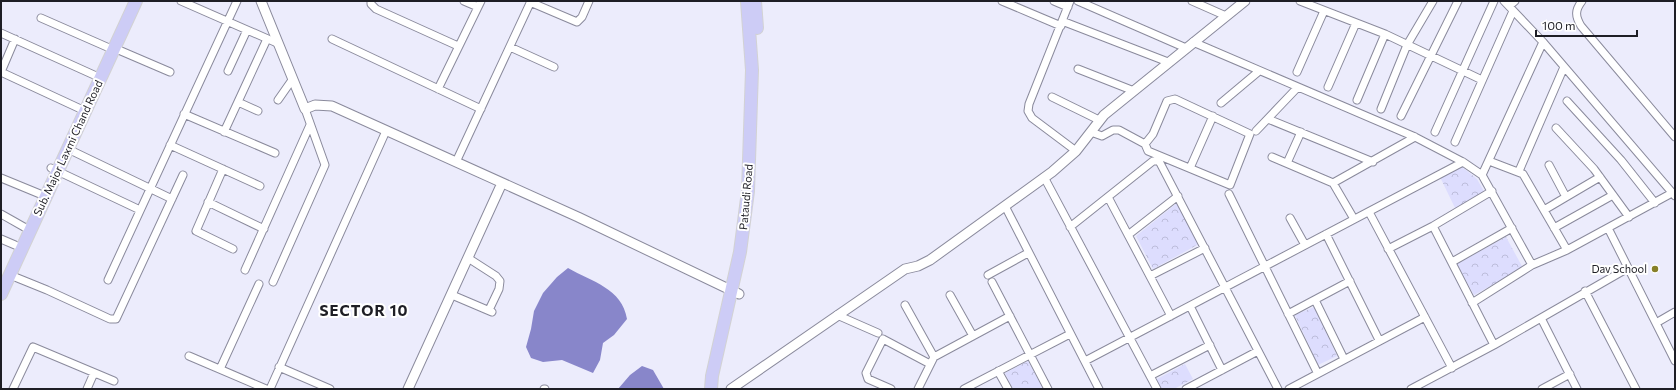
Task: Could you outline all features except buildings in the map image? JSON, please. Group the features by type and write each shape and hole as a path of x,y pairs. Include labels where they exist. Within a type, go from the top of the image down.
{"main road":[{"name":"Sub. Major Laxmi Chand Road","path":"1,294 5,275 15,245 40,194 68,149 94,75 111,48 128,1"},
{"name":"Sub. Major Laxmi Chand Road","path":"5,275 111,48 136,1"},
{"path":"711,389 712,376 735,292 748,254 757,169 759,96 753,37 747,1"},
{"path":"753,37 755,1"},
{"path":"719,389 722,361 735,292"}],"street":[{"path":"181,1 189,3 277,43"},
{"path":"108,280 237,1"},
{"path":"260,1 305,109 325,165 273,282"},
{"path":"371,1 371,4 376,9 458,46"},
{"path":"438,89 479,4 464,1"},
{"path":"456,162 530,2 577,22 582,17 589,1"},
{"path":"1002,1 1168,62"},
{"path":"1054,1 1069,4 1029,104 1028,111 1032,118 1076,151"},
{"path":"1078,1 1258,72 1415,137 1463,162 1482,175 1532,265"},
{"path":"1192,1 1226,16"},
{"path":"731,389 904,269 918,266 930,260 1044,177 1076,151 1092,132 1099,120 1168,62 1245,1"},
{"path":"1300,1 1385,34 1482,80"},
{"path":"1381,109 1407,45 1433,1"},
{"path":"1401,116 1458,1"},
{"path":"1435,132 1461,71 1494,1"},
{"path":"1455,142 1482,80 1509,6 1515,1"},
{"path":"1582,1 1576,11 1576,18 1581,26 1675,136"},
{"path":"1472,303 1532,265 1567,250 1629,216 1674,195 1543,42 1509,6"},
{"path":"1297,72 1324,11"},
{"path":"41,18 170,72"},
{"path":"1328,87 1356,23"},
{"path":"228,71 246,30"},
{"path":"1,32 94,75"},
{"path":"1357,100 1385,34"},
{"path":"15,39 1,72 82,109"},
{"path":"224,132 267,39"},
{"path":"332,39 481,109"},
{"path":"1482,175 1543,42"},
{"path":"510,47 554,67"},
{"path":"1519,171 1564,67"},
{"path":"1078,69 1134,91"},
{"path":"1221,103 1258,72"},
{"path":"278,100 292,80"},
{"path":"1256,131 1297,88"},
{"path":"1052,97 1099,120"},
{"path":"1092,132 1102,136 1112,130 1119,130 1144,144 1148,151 1230,185 1250,134 1179,101 1170,100 1167,101 1149,141 1144,144"},
{"path":"1567,101 1621,160 1655,203"},
{"path":"238,102 258,111"},
{"path":"305,109 315,105 332,106 502,183 735,292"},
{"path":"184,114 275,153"},
{"path":"1190,168 1213,116"},
{"path":"1268,119 1373,162"},
{"path":"245,270 310,125"},
{"path":"1556,128 1600,177 1629,216"},
{"path":"270,389 386,131"},
{"path":"1287,163 1300,132"},
{"path":"1332,182 1373,162 1415,137"},
{"path":"170,145 260,186"},
{"path":"68,149 172,199"},
{"path":"1272,157 1332,182 1354,219"},
{"path":"1070,227 1156,160 1161,162 1278,389"},
{"path":"1489,161 1519,171 1523,174 1567,250"},
{"path":"1085,361 1463,162"},
{"path":"1549,165 1566,197"},
{"path":"55,169 140,210"},
{"path":"223,169 196,231 233,249"},
{"path":"5,275 47,290 110,319 116,319 183,175"},
{"path":"1044,177 1157,389"},
{"path":"1544,210 1600,177"},
{"path":"1,178 40,194"},
{"path":"408,389 502,183"},
{"path":"1388,248 1433,226 1492,191"},
{"path":"1229,194 1317,372"},
{"path":"1554,228 1613,195"},
{"path":"1128,235 1178,196"},
{"path":"1108,197 1171,316"},
{"path":"208,202 264,228"},
{"path":"1005,206 1099,389"},
{"path":"1369,212 1452,368"},
{"path":"1,214 24,227"},
{"path":"1290,218 1305,245"},
{"path":"1433,226 1494,346"},
{"path":"1452,262 1512,228"},
{"path":"1608,228 1675,360"},
{"path":"1326,234 1379,340"},
{"path":"1,238 15,245"},
{"path":"1150,276 1205,248"},
{"path":"988,275 1028,252"},
{"path":"452,295 491,311 500,281 496,276 468,258"},
{"path":"1411,389 1494,346 1585,291 1628,268"},
{"path":"1288,314 1350,281"},
{"path":"992,282 1048,389"},
{"path":"220,369 259,284"},
{"path":"1585,291 1636,389"},
{"path":"950,295 973,336"},
{"path":"1315,300 1344,358"},
{"path":"905,305 934,357"},
{"path":"1190,306 1222,370"},
{"path":"1656,323 1675,312"},
{"path":"837,315 878,334"},
{"path":"919,388 934,357 1010,316"},
{"path":"1289,389 1317,372 1425,317"},
{"path":"1541,318 1577,389"},
{"path":"965,389 1070,334"},
{"path":"891,389 868,379 866,376 866,372 883,339 930,364"},
{"path":"1150,376 1210,345"},
{"path":"13,389 33,347 114,380"},
{"path":"1186,389 1258,351"},
{"path":"189,356 266,389"},
{"path":"280,367 330,389"},
{"path":"998,371 1008,389"},
{"path":"87,389 94,373"},
{"path":"1542,389 1570,374"}],"green space":[{"path":"1461,166 1477,179 1486,195 1456,210 1440,177"},
{"path":"1177,203 1199,244 1153,269 1136,236"},
{"path":"1506,237 1523,268 1474,295 1457,264"},
{"path":"1314,307 1337,356 1318,365 1295,315"},
{"path":"1028,361 1043,389 1013,389 1005,373"},
{"path":"1185,364 1193,379 1174,389 1160,389 1155,380"}],"shaded area":[{"path":"568,268 605,287 612,293 624,308 627,319 614,335 603,343 600,360 593,373 562,360 543,362 531,358 526,347 534,311 543,293 557,277"},
{"path":"642,366 653,370 664,389 618,389 630,375"}],"place":[{"name":"Dav School","path":"1655,269"}],"district":[{"name":"SECTOR 10","path":"364,311"}]}
